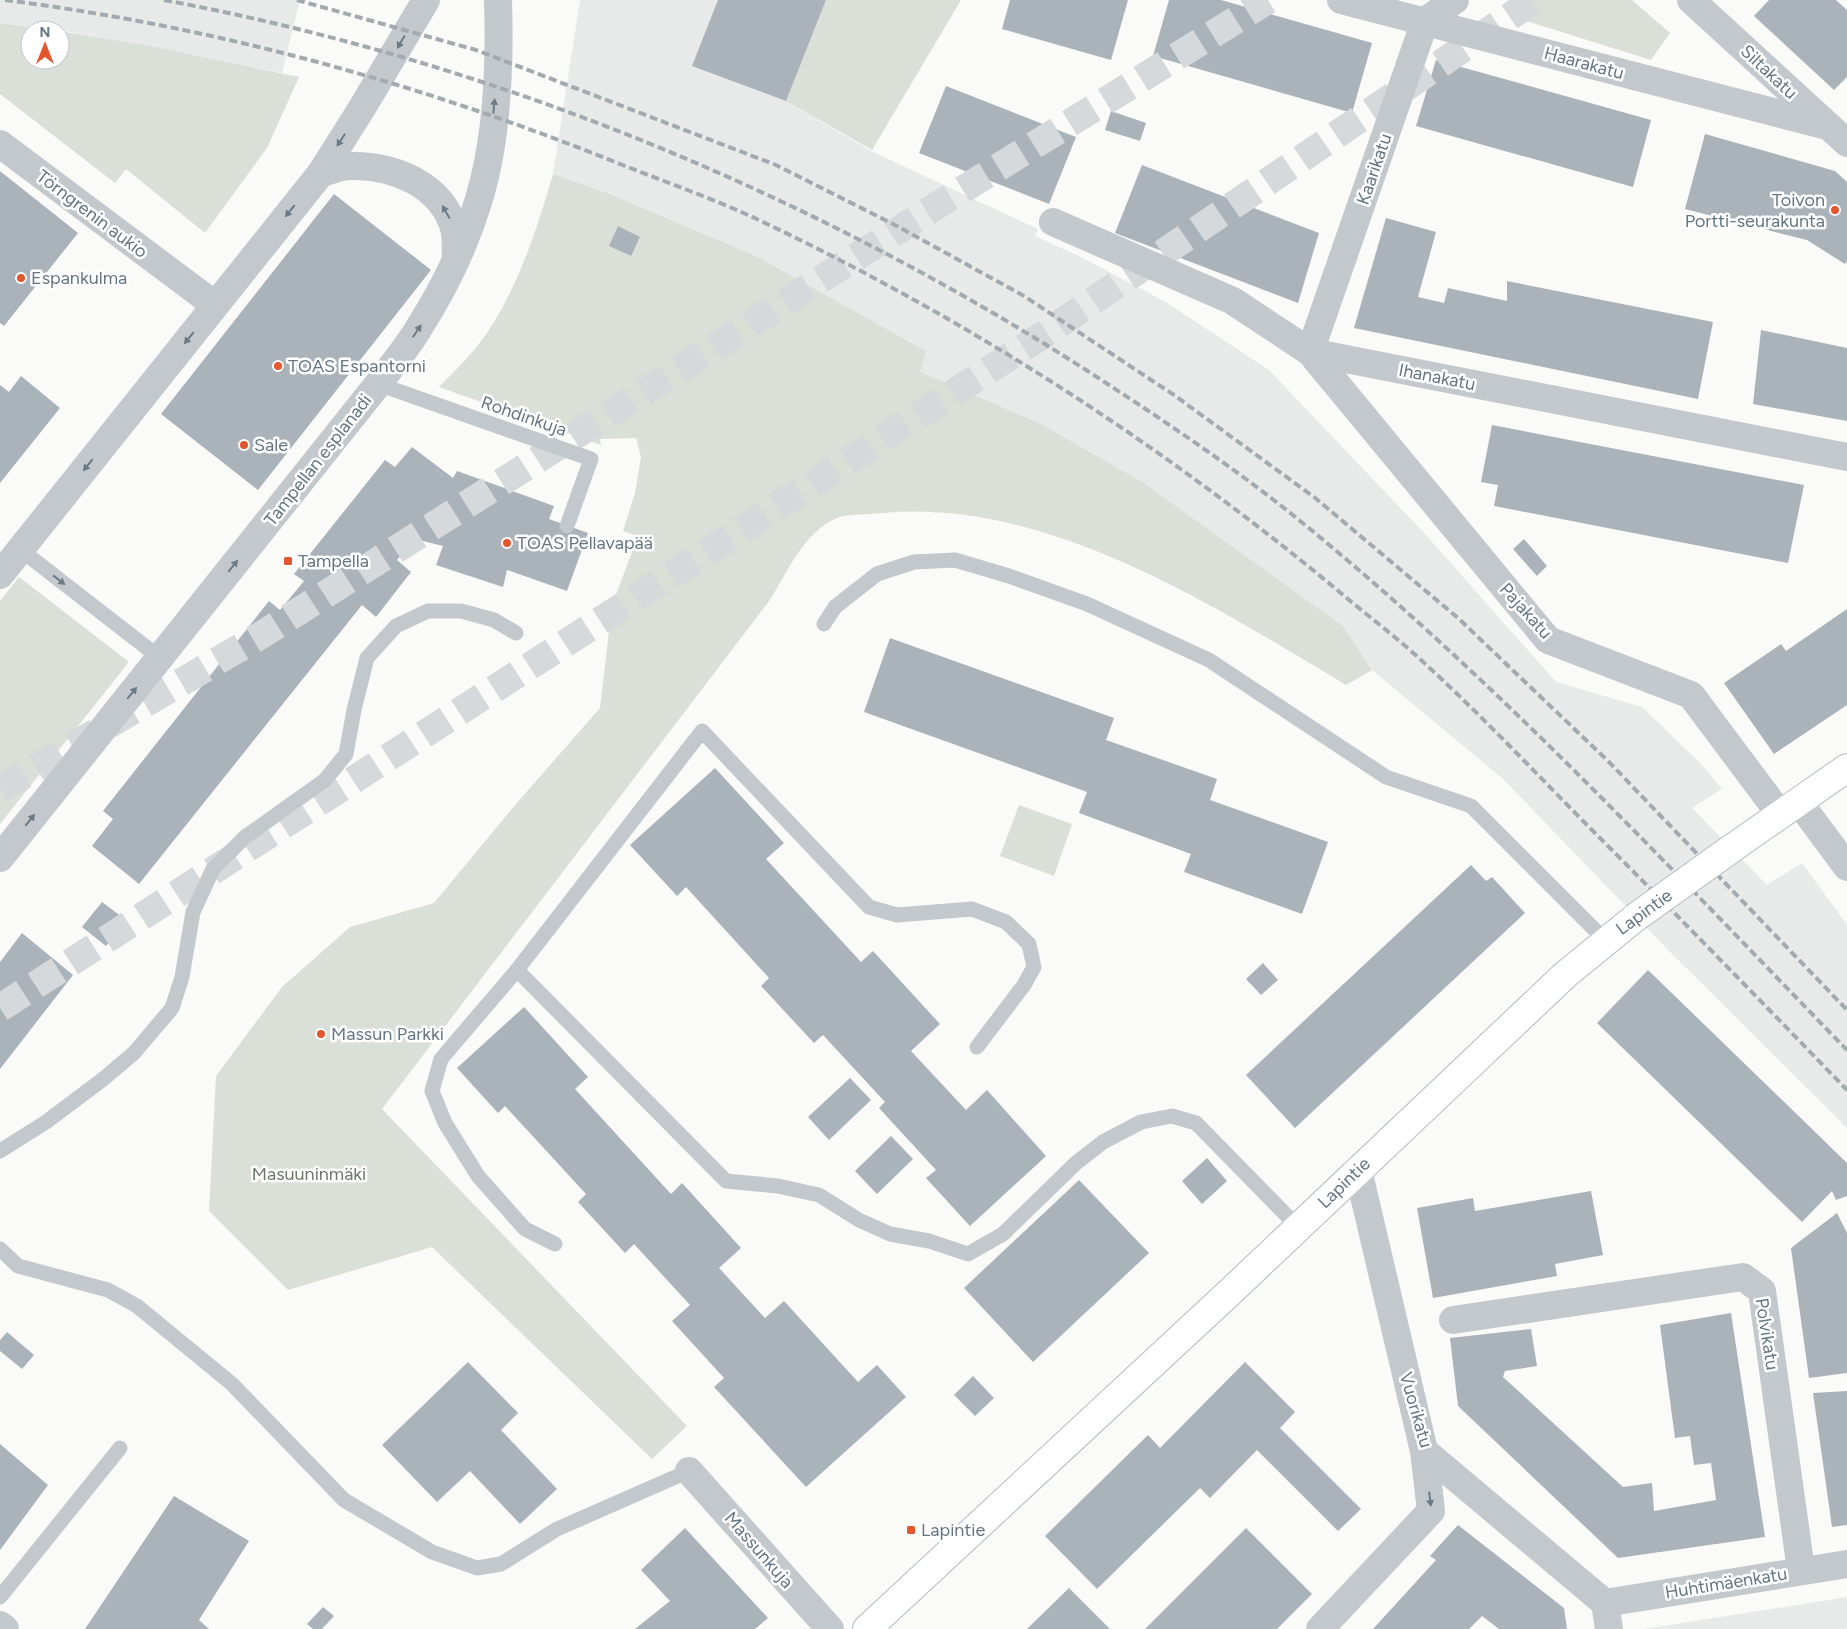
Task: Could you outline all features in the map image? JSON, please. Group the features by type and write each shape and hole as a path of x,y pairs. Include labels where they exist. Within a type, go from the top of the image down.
{"main road":[{"name":"Lapintie","path":"867,1629 1605,940 1847,768"}],"street":[{"path":"0,575 321,173 426,0"},
{"name":"Tampellan esplanadi","path":"0,858 378,384 420,327 456,259 479,200 490,155 496,75 498,0"},
{"name":"Haarakatu","path":"1341,0 1837,134"},
{"path":"1425,22 1455,0"},
{"name":"Siltakatu","path":"1691,0 1837,134"},
{"name":"Kaarikatu","path":"1310,352 1425,22"},
{"name":"Törngrenin aukio","path":"0,144 215,305"},
{"path":"321,173 348,166 378,167 407,176 431,192 446,210 455,230 456,259"},
{"name":"Ihanakatu","path":"1053,222 1233,301 1310,352 1847,458"},
{"name":"Pajakatu","path":"1310,352 1548,640 1690,695 1789,808 1847,867"},
{"name":"Vuorikatu","path":"1358,1170 1424,1451 1607,1616"},
{"name":"Polvikatu","path":"1453,1320 1744,1277 1762,1291 1801,1570"},
{"path":"1320,1629 1431,1511 1424,1451"},
{"name":"Massunkuja","path":"689,1471 830,1629"},
{"name":"Huhtimäenkatu","path":"1607,1616 1801,1570 1847,1564"},
{"path":"0,1625 5,1629"}],"lane":[{"name":"Rohdinkuja","path":"378,384 591,459 567,526"},
{"path":"20,550 160,658"},
{"path":"824,624 835,607 877,574 914,562 955,560 1009,576 1087,604 1209,660 1386,777 1471,806 1605,940"},
{"path":"0,1151 46,1122 102,1080 134,1053 172,1008 182,977 193,912 213,869 245,837 325,780 346,754 354,710 367,658 396,626 428,611 462,611 494,620 516,633"},
{"path":"555,1244 525,1229 478,1176 445,1122 432,1091 441,1059 517,970 702,731 869,907 898,915 972,909 1006,922 1029,944 1034,967 1024,985 977,1047"},
{"path":"517,970 726,1182 778,1186 819,1195 859,1220 890,1234 929,1241 968,1254 1003,1234 1076,1163 1103,1142 1141,1122 1172,1116 1196,1122 1298,1228"},
{"path":"0,1248 18,1266 108,1290 137,1306 232,1384 344,1500 432,1552 477,1568 501,1564 557,1529 689,1471"},
{"path":"0,1598 120,1448"}],"shaded area":[{"path":"0,0 300,0 282,73 70,32 70,20 20,20 20,25 0,23"},
{"path":"580,0 826,0 786,101 871,151 1038,229 1035,236 1079,256 1164,301 1269,370 1426,535 1556,682 1642,707 1701,764 1722,789 1692,808 1767,885 1802,863 1847,925 1847,1128 1670,952 1502,778 1372,670 1343,626 1144,483 1041,424 919,372 926,351 756,256 610,194 553,174"},
{"path":"1847,1597 1847,1629 1644,1629"}],"green space":[{"path":"826,0 961,0 872,150 786,101"},
{"path":"1522,0 1632,0 1670,33 1651,60 1517,18 1519,4"},
{"path":"0,23 20,26 20,70 70,70 70,33 149,46 299,77 267,148 205,233 126,169 115,183 0,94"},
{"name":"Masuuninmäki","path":"553,174 610,194 756,256 926,351 920,372 1041,424 1144,483 1343,626 1372,670 1346,685 1184,591 1125,563 1066,540 1005,522 944,513 858,514 835,519 814,534 797,554 770,600 382,1109 687,1426 652,1459 432,1247 288,1290 209,1211 216,1076 282,987 350,927 434,903 516,804 600,708 612,605 638,536 623,531 635,493 641,457 636,438 600,439 601,445 439,387 482,340 509,296 534,236"},
{"path":"19,577 129,662 0,824 0,601"},
{"path":"1019,805 1072,824 1054,876 1000,856"}],"building":[{"path":"718,0 826,0 786,101 692,66"},
{"path":"1010,0 1128,0 1111,60 1002,29"},
{"path":"1169,0 1221,0 1372,43 1352,113 1153,56"},
{"path":"1769,0 1836,0 1847,10 1847,77 1834,90 1754,16"},
{"path":"1436,60 1651,120 1633,187 1416,126"},
{"path":"946,86 1076,137 1049,204 919,153"},
{"path":"1111,111 1146,123 1140,141 1105,130"},
{"path":"1705,134 1835,171 1847,182 1847,261 1845,264 1807,240 1685,209"},
{"path":"1142,165 1319,233 1298,303 1115,233"},
{"name":"Espankulma","path":"0,171 78,233 4,326 0,323"},
{"name":"TOAS Espantorni","path":"334,194 431,270 258,490 161,414"},
{"path":"1386,218 1436,232 1418,297 1444,303 1448,288 1507,301 1507,281 1713,322 1698,399 1354,328"},
{"path":"618,226 640,237 631,256 609,246"},
{"path":"1761,330 1847,348 1847,421 1753,404"},
{"path":"21,376 60,408 0,483 0,385 9,392"},
{"path":"1492,425 1804,485 1788,563 1494,506 1498,485 1481,482"},
{"path":"412,447 453,478 457,471 554,506 549,519 588,533 567,591 507,570 503,587 436,565 443,546 415,539 397,560 411,572 376,617 362,605 139,884 92,846 113,819 103,811 269,601 280,610 304,581 294,574 385,460 395,467"},
{"path":"1524,539 1547,566 1537,576 1513,549"},
{"path":"1847,609 1847,705 1774,754 1724,683 1781,644 1786,651"},
{"path":"890,638 1114,718 1106,740 1217,779 1210,800 1328,842 1302,914 1184,872 1191,854 1079,813 1087,792 864,712"},
{"path":"715,768 784,843 766,859 861,962 873,951 940,1024 911,1051 966,1110 987,1090 1046,1156 970,1226 926,1178 936,1170 879,1108 885,1102 823,1035 814,1043 761,986 769,978 686,887 677,896 630,845"},
{"path":"1471,865 1486,881 1492,877 1525,913 1295,1128 1246,1075"},
{"path":"102,902 126,920 106,946 82,927"},
{"path":"22,933 73,975 0,1069 0,962"},
{"path":"1263,963 1278,980 1261,995 1246,979"},
{"path":"1648,970 1847,1163 1847,1196 1836,1200 1832,1191 1802,1222 1597,1023"},
{"path":"524,1007 588,1077 575,1089 671,1194 682,1183 741,1248 719,1268 765,1318 784,1301 858,1382 877,1365 906,1397 806,1487 714,1387 724,1378 672,1321 690,1305 634,1244 625,1253 578,1202 586,1194 505,1106 498,1113 457,1068"},
{"path":"850,1078 871,1100 829,1140 808,1117"},
{"path":"891,1136 913,1159 877,1194 855,1171"},
{"path":"1207,1158 1227,1181 1202,1204 1182,1181"},
{"path":"1079,1180 1149,1253 1033,1362 964,1288"},
{"path":"1591,1191 1603,1255 1555,1264 1557,1276 1433,1298 1417,1208 1473,1198 1475,1211"},
{"path":"1837,1213 1847,1233 1847,1373 1809,1378 1791,1248"},
{"path":"1731,1313 1765,1537 1618,1558 1458,1406 1450,1338 1531,1329 1537,1366 1505,1371 1503,1377 1623,1487 1652,1483 1654,1511 1716,1500 1711,1463 1694,1465 1690,1436 1675,1438 1660,1325"},
{"path":"7,1332 34,1355 22,1369 0,1351 0,1340"},
{"path":"468,1362 518,1413 501,1430 557,1489 520,1524 470,1471 437,1502 382,1445"},
{"path":"1245,1362 1295,1412 1280,1428 1361,1509 1338,1531 1257,1450 1210,1498 1200,1488 1097,1589 1045,1536 1148,1435 1160,1448"},
{"path":"973,1376 994,1398 975,1416 954,1395"},
{"path":"1847,1391 1847,1525 1832,1527 1813,1393"},
{"path":"0,1444 48,1485 0,1550"},
{"path":"174,1496 249,1541 199,1620 209,1629 85,1629"},
{"path":"1458,1525 1564,1608 1567,1629 1499,1629 1482,1616 1469,1629 1373,1629 1436,1560 1430,1556"},
{"path":"685,1528 768,1618 755,1629 635,1629 670,1601 641,1570"},
{"path":"1246,1528 1312,1594 1277,1629 1145,1629"},
{"path":"1069,1588 1110,1629 1027,1629"},
{"path":"323,1607 334,1616 322,1629 313,1629 307,1624"}],"tunnel":[{"path":"0,789 263,634 941,203 1268,0"},
{"path":"0,1008 1043,335 1534,0"}],"railway":[{"path":"5,0 163,26 241,43 318,62 470,108 545,135 746,214 840,260 915,300 989,343 1061,388 1202,484 1270,536 1411,651 1504,740 1847,1090"},
{"path":"164,0 286,26 406,58 524,96 641,140 756,189 868,244 977,304 1083,368 1220,460 1299,520 1443,645 1581,777 1847,1050"},
{"path":"297,0 476,50 776,165 897,226 1024,296 1174,395 1314,497 1458,618 1608,761 1847,1010"}],"place":[{"name":"Toivon Portti-seurakunta","path":"1835,210"},
{"name":"Espankulma","path":"21,278"},
{"name":"TOAS Espantorni","path":"278,366"},
{"name":"Sale","path":"244,445"},
{"name":"TOAS Pellavapää","path":"507,543"},
{"name":"Tampella","path":"288,561"},
{"name":"Massun Parkki","path":"321,1034"},
{"name":"Lapintie","path":"911,1530"}]}
